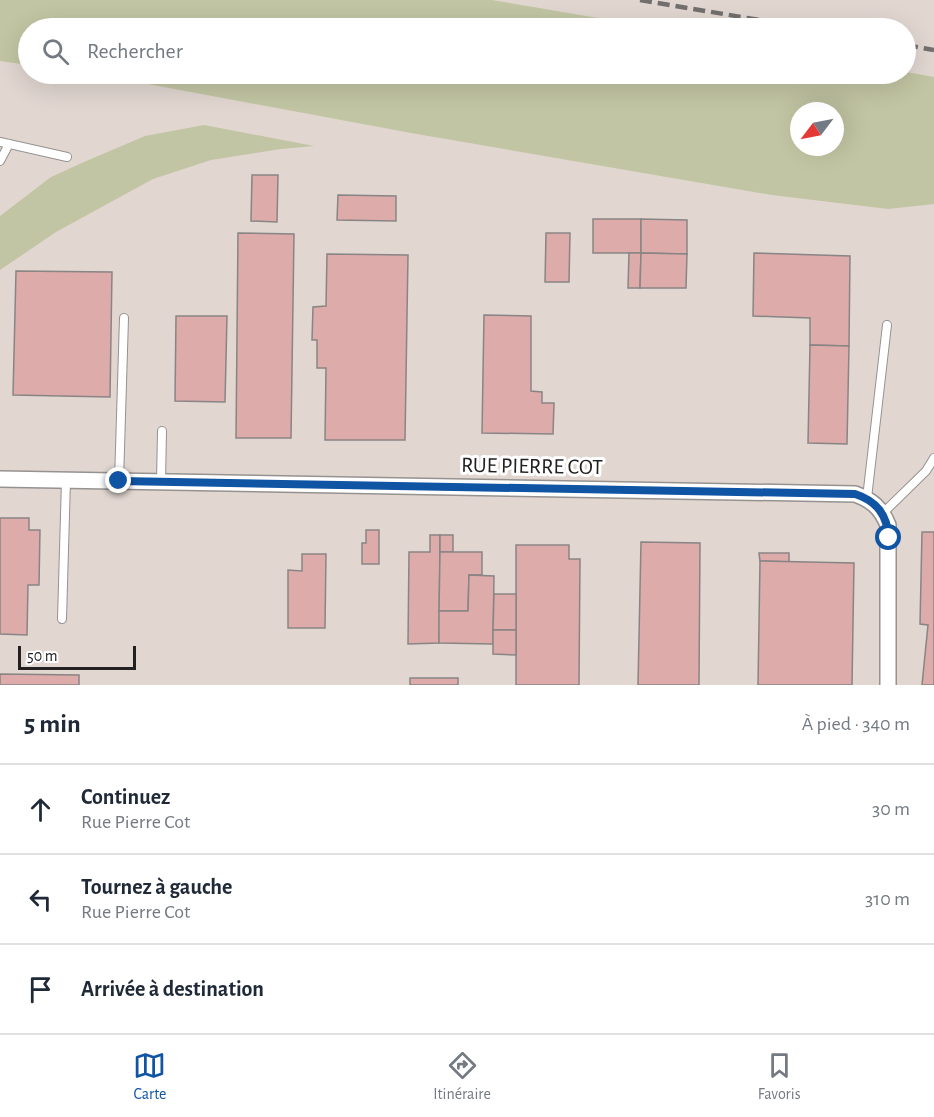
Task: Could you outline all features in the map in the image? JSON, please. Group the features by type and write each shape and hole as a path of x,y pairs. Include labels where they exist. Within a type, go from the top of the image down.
{"street":[{"name":"RUE PIERRE COT","path":"0,479 855,494 867,498"},
{"path":"867,498 883,513 888,525 888,685"}],"lane":[{"path":"0,161 4,143 67,157"},
{"path":"119,481 124,318"},
{"path":"867,498 887,325"},
{"path":"161,482 162,430"},
{"path":"883,513 926,471 934,458"},
{"path":"62,619 66,480"}],"shaded area":[{"path":"0,0 934,0 934,685 0,685"}],"green space":[{"path":"0,0 492,0 598,18 18,18 18,64 0,61"},
{"path":"916,74 934,77 934,204 888,209 772,195 411,133 148,84 916,84"},
{"path":"204,125 314,146 211,160 153,179 56,232 0,270 0,216 51,177 145,136"}],"building":[{"path":"252,175 278,175 277,222 251,221"},
{"path":"338,195 396,196 396,221 337,220"},
{"path":"593,219 641,219 641,253 593,253"},
{"path":"641,219 687,220 687,254 641,253"},
{"path":"238,233 294,234 291,438 236,438"},
{"path":"546,233 570,233 569,282 545,282"},
{"path":"629,253 641,253 640,288 628,288"},
{"path":"641,253 687,254 686,288 640,288"},
{"path":"754,253 850,256 849,346 810,345 810,318 753,316"},
{"path":"327,254 408,255 405,440 325,440 326,368 317,368 317,340 312,340 313,307 326,306"},
{"path":"16,271 112,272 110,397 13,395"},
{"path":"484,315 531,316 531,391 542,392 542,403 554,403 553,434 482,433"},
{"path":"176,316 227,316 225,402 175,401"},
{"path":"810,345 849,346 847,444 808,443"},
{"path":"0,518 29,518 29,530 40,530 39,585 28,585 27,635 0,634"},
{"path":"366,530 379,530 379,564 362,564 362,543 366,543"},
{"path":"922,532 934,532 934,685 922,685 928,625 920,624"},
{"path":"430,535 440,535 439,643 408,644 409,552 430,552"},
{"path":"440,535 453,535 453,552 440,552"},
{"path":"641,542 700,543 699,685 638,685"},
{"path":"516,545 569,545 569,559 580,559 579,685 516,685"},
{"path":"440,552 482,552 482,575 469,575 468,611 439,611"},
{"path":"759,553 789,553 789,562 760,561"},
{"path":"302,554 326,554 325,628 288,628 288,570 302,571"},
{"path":"760,561 854,563 852,685 758,685"},
{"path":"469,575 494,576 493,644 439,643 439,611 468,611"},
{"path":"494,594 516,594 516,630 493,630"},
{"path":"493,630 516,630 516,655 493,654"},
{"path":"0,674 79,675 79,685 0,685"},
{"path":"410,678 458,678 458,685 410,685"}],"railway":[{"path":"640,0 747,18"},
{"path":"916,47 934,50"}],"route":[{"path":"119,481 855,494 867,498 883,513 888,525 889,538"}]}
